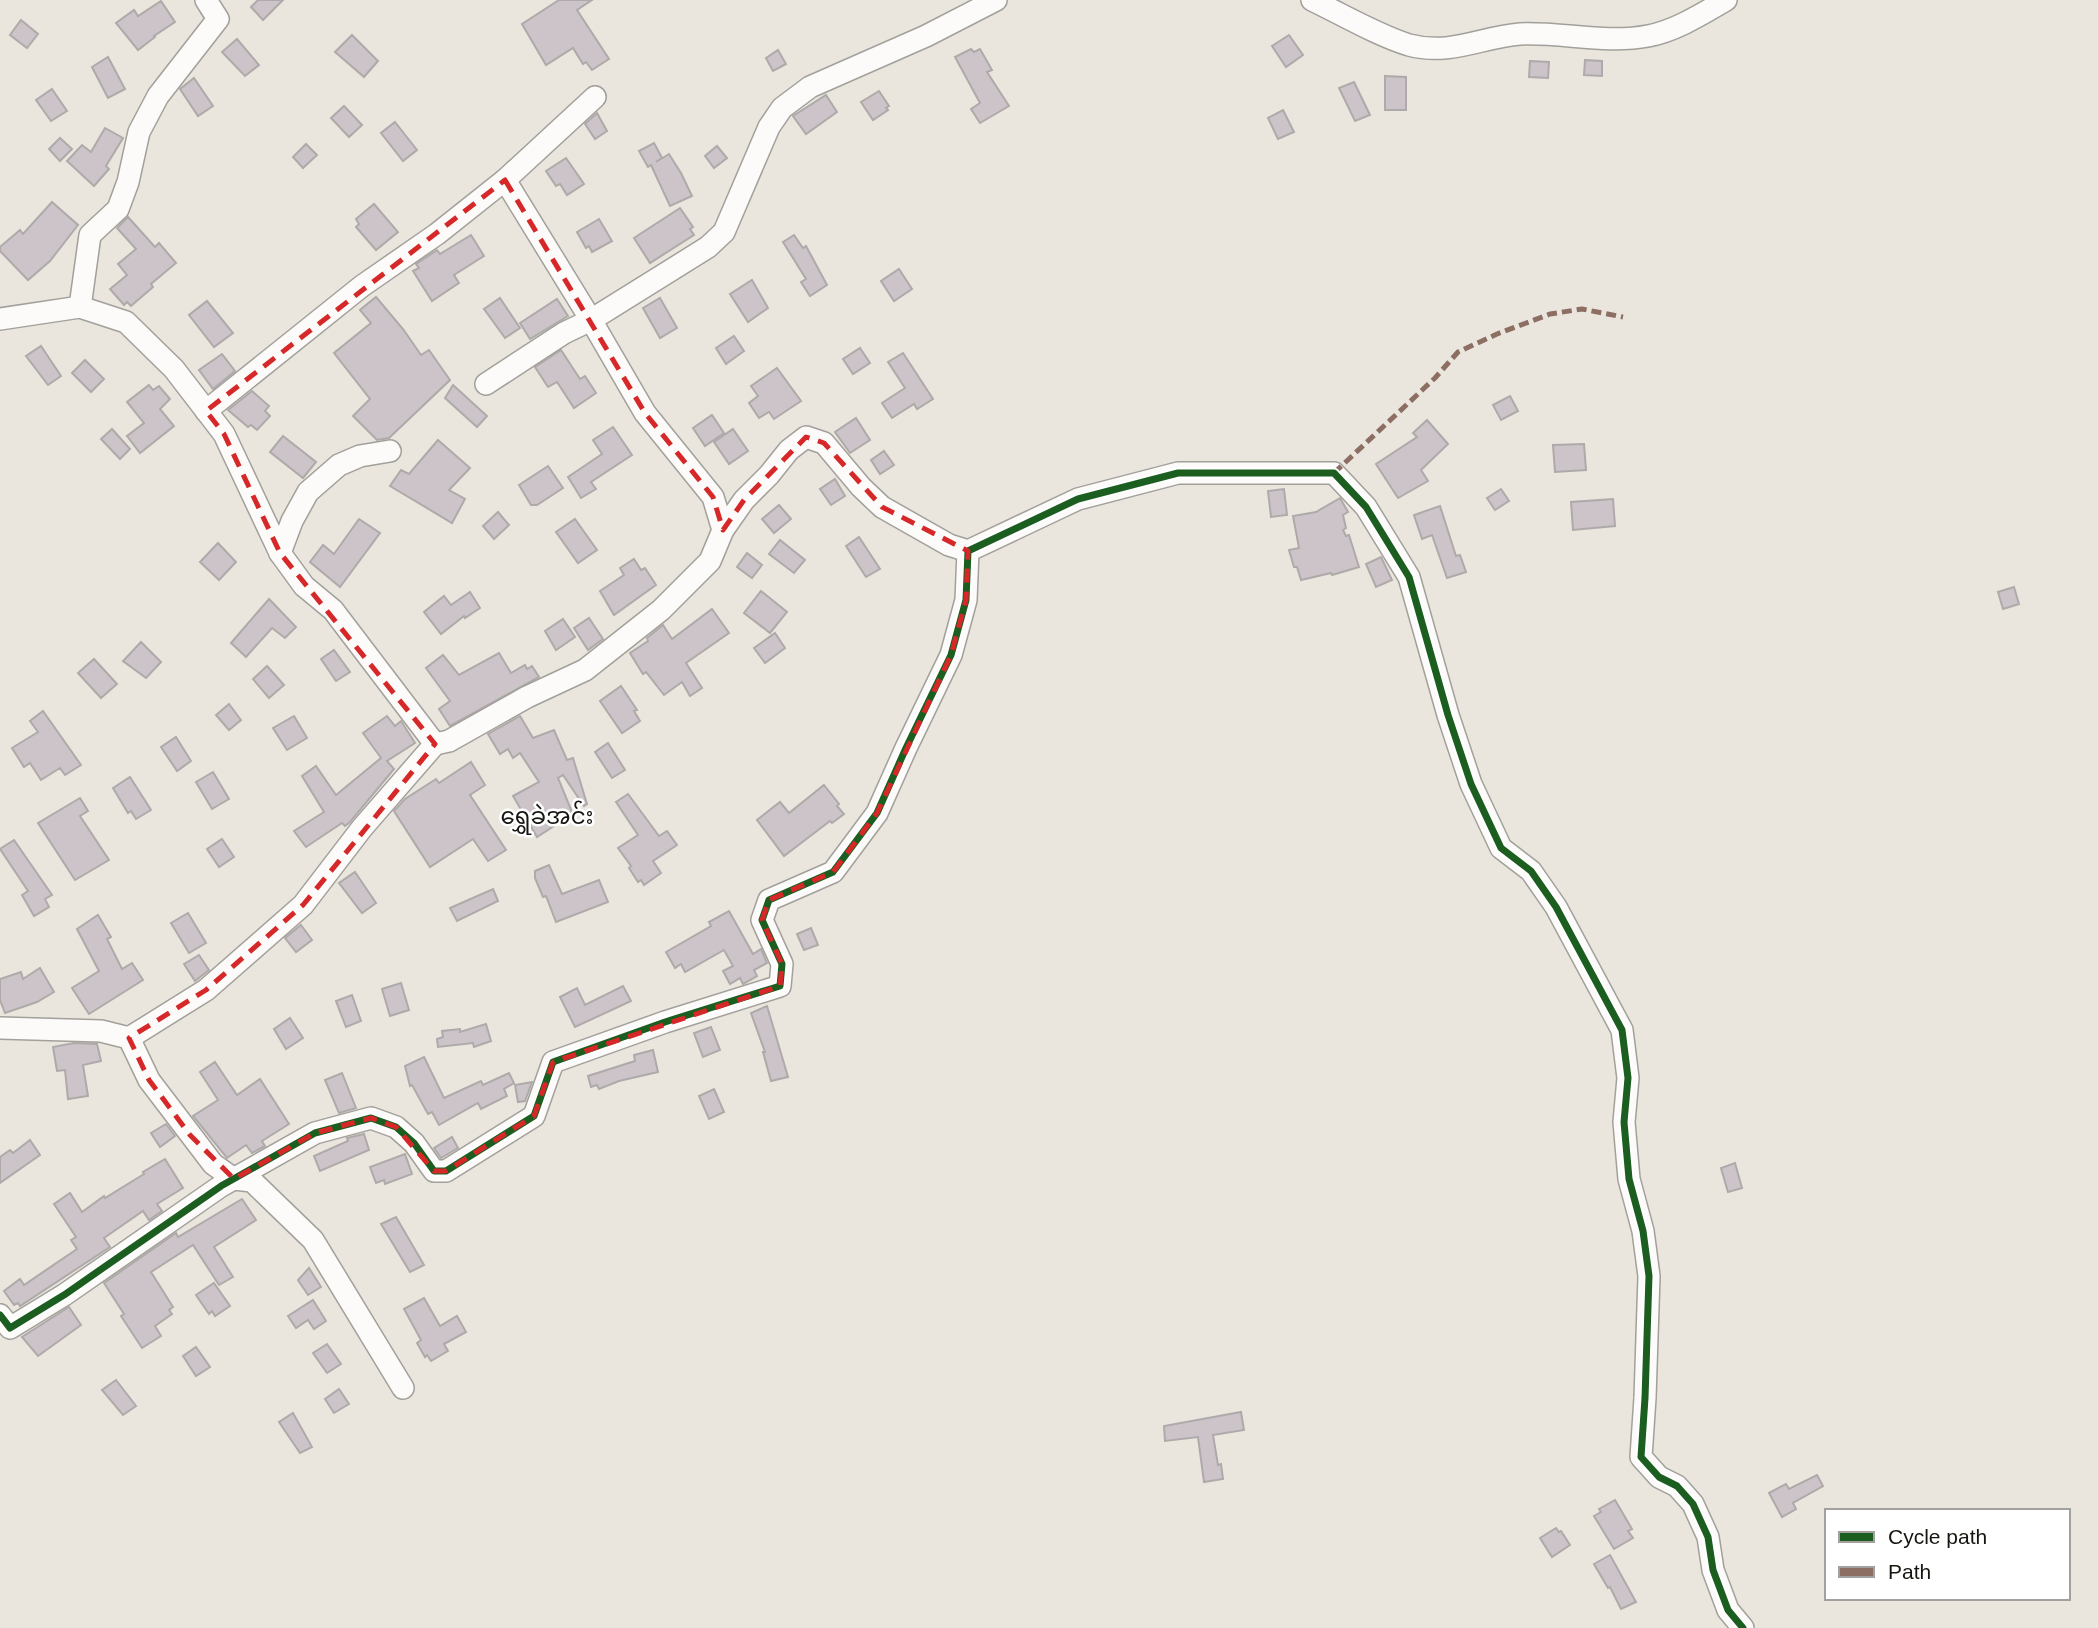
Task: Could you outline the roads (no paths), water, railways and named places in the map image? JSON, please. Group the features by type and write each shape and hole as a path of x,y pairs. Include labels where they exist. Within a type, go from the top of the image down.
{"street":[{"path":"80,307 90,235 118,209 128,182 139,132 158,96 218,19 206,0"},
{"path":"486,384 564,333 591,320 708,247 724,232 769,127 782,108 810,87 926,36 996,0"},
{"path":"1312,0 1409,45 1437,48 1463,47 1519,34 1605,38 1649,36 1695,18 1726,0"},
{"path":"206,411 362,286 437,234 505,180 595,97"},
{"path":"505,180 645,413 713,497 723,530"},
{"path":"0,318 80,307 126,323 174,369 224,434 280,553 304,586 332,610 435,744"},
{"path":"0,1028 101,1031 129,1038 206,990 303,905 362,828 435,744 449,741 527,696 585,670 661,610 710,561 723,530 744,500 789,450 806,437 824,443 861,487 882,506 949,545 968,551 1078,499 1178,473 1334,473 1366,507 1409,577 1448,715 1471,784 1501,848 1531,871 1556,907 1622,1030 1628,1078 1624,1122 1629,1179 1643,1231 1649,1276 1646,1398 1640,1457 1659,1477 1677,1486 1693,1504 1708,1537 1713,1570 1728,1610 1743,1628"},
{"path":"280,553 308,492 339,465 360,457 390,452"},
{"path":"0,1315 10,1328 64,1295 234,1179 315,1133 371,1118 396,1127 414,1143 434,1171 446,1171 534,1116 553,1062 665,1022 780,986 782,964 762,920 769,900 833,872 877,813 951,655 966,600 968,551"},
{"path":"129,1038 149,1080 213,1164 234,1179 252,1181 313,1240 402,1388"}],"district":[{"name":"ရွှေခဲအင်း","path":"547,816"}]}
